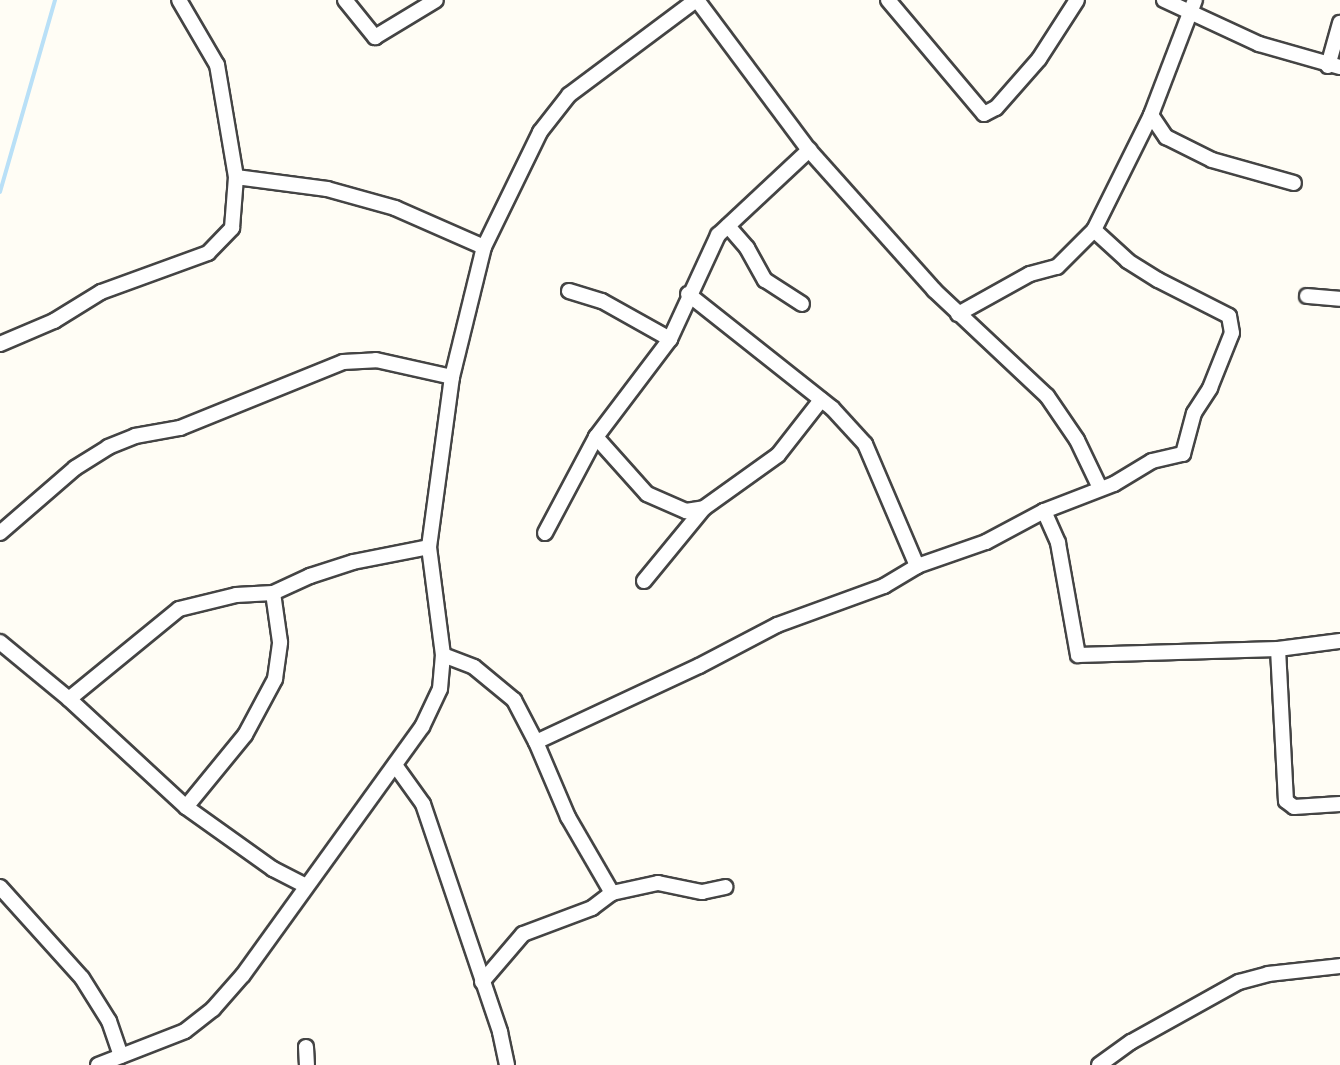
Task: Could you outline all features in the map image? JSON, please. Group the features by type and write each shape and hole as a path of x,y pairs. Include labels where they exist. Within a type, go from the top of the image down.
{"street":[{"path":"0,344 54,321 101,292 208,253 232,228 236,177 217,65 179,0"},
{"path":"345,0 375,37 436,0"},
{"path":"98,1065 185,1031 213,1009 243,975 304,885 422,727 440,689 443,655 429,546 452,377 484,247 540,132 569,95 697,0 809,150 958,315 1047,396 1077,440 1100,488"},
{"path":"892,2 984,114 996,108 1039,59 1077,0"},
{"path":"1164,0 1193,5 1259,44 1334,67 1340,23"},
{"path":"958,315 1030,274 1057,267 1094,230 1151,115 1193,5"},
{"path":"1151,115 1166,137 1212,160 1294,183"},
{"path":"545,533 596,437 670,339 688,294 718,235 809,150"},
{"path":"236,177 327,189 394,208 484,247"},
{"path":"728,226 747,248 765,280 802,304"},
{"path":"536,741 699,666 777,625 884,586 916,566 986,542 1044,511 1100,488 1152,461 1183,454 1194,413 1210,388 1232,333 1229,316 1148,273 1094,230"},
{"path":"569,291 602,301 670,339"},
{"path":"688,294 821,400 865,444 916,566"},
{"path":"1307,296 1340,299"},
{"path":"0,533 75,468 108,447 135,436 180,428 343,362 376,360 452,377"},
{"path":"644,581 704,508 778,455 821,400"},
{"path":"596,437 647,494 686,511 704,508"},
{"path":"1044,511 1058,543 1078,655 1278,649 1340,641"},
{"path":"69,699 179,609 236,595 273,593 353,562 429,546"},
{"path":"186,807 244,735 275,679 280,642 273,593"},
{"path":"0,642 69,699 186,807 273,868 304,885"},
{"path":"1278,649 1286,801 1294,807 1340,804"},
{"path":"443,655 474,668 514,700 536,741 568,817 612,893"},
{"path":"395,765 423,804 507,1065"},
{"path":"482,982 523,934 592,908 612,893 658,883 702,892 725,887"},
{"path":"0,887 82,978 109,1021 121,1056"},
{"path":"1099,1065 1131,1042 1239,982 1269,974 1340,966"},
{"path":"306,1047 307,1065"}],"waterway":[{"path":"0,192 55,0"}]}
